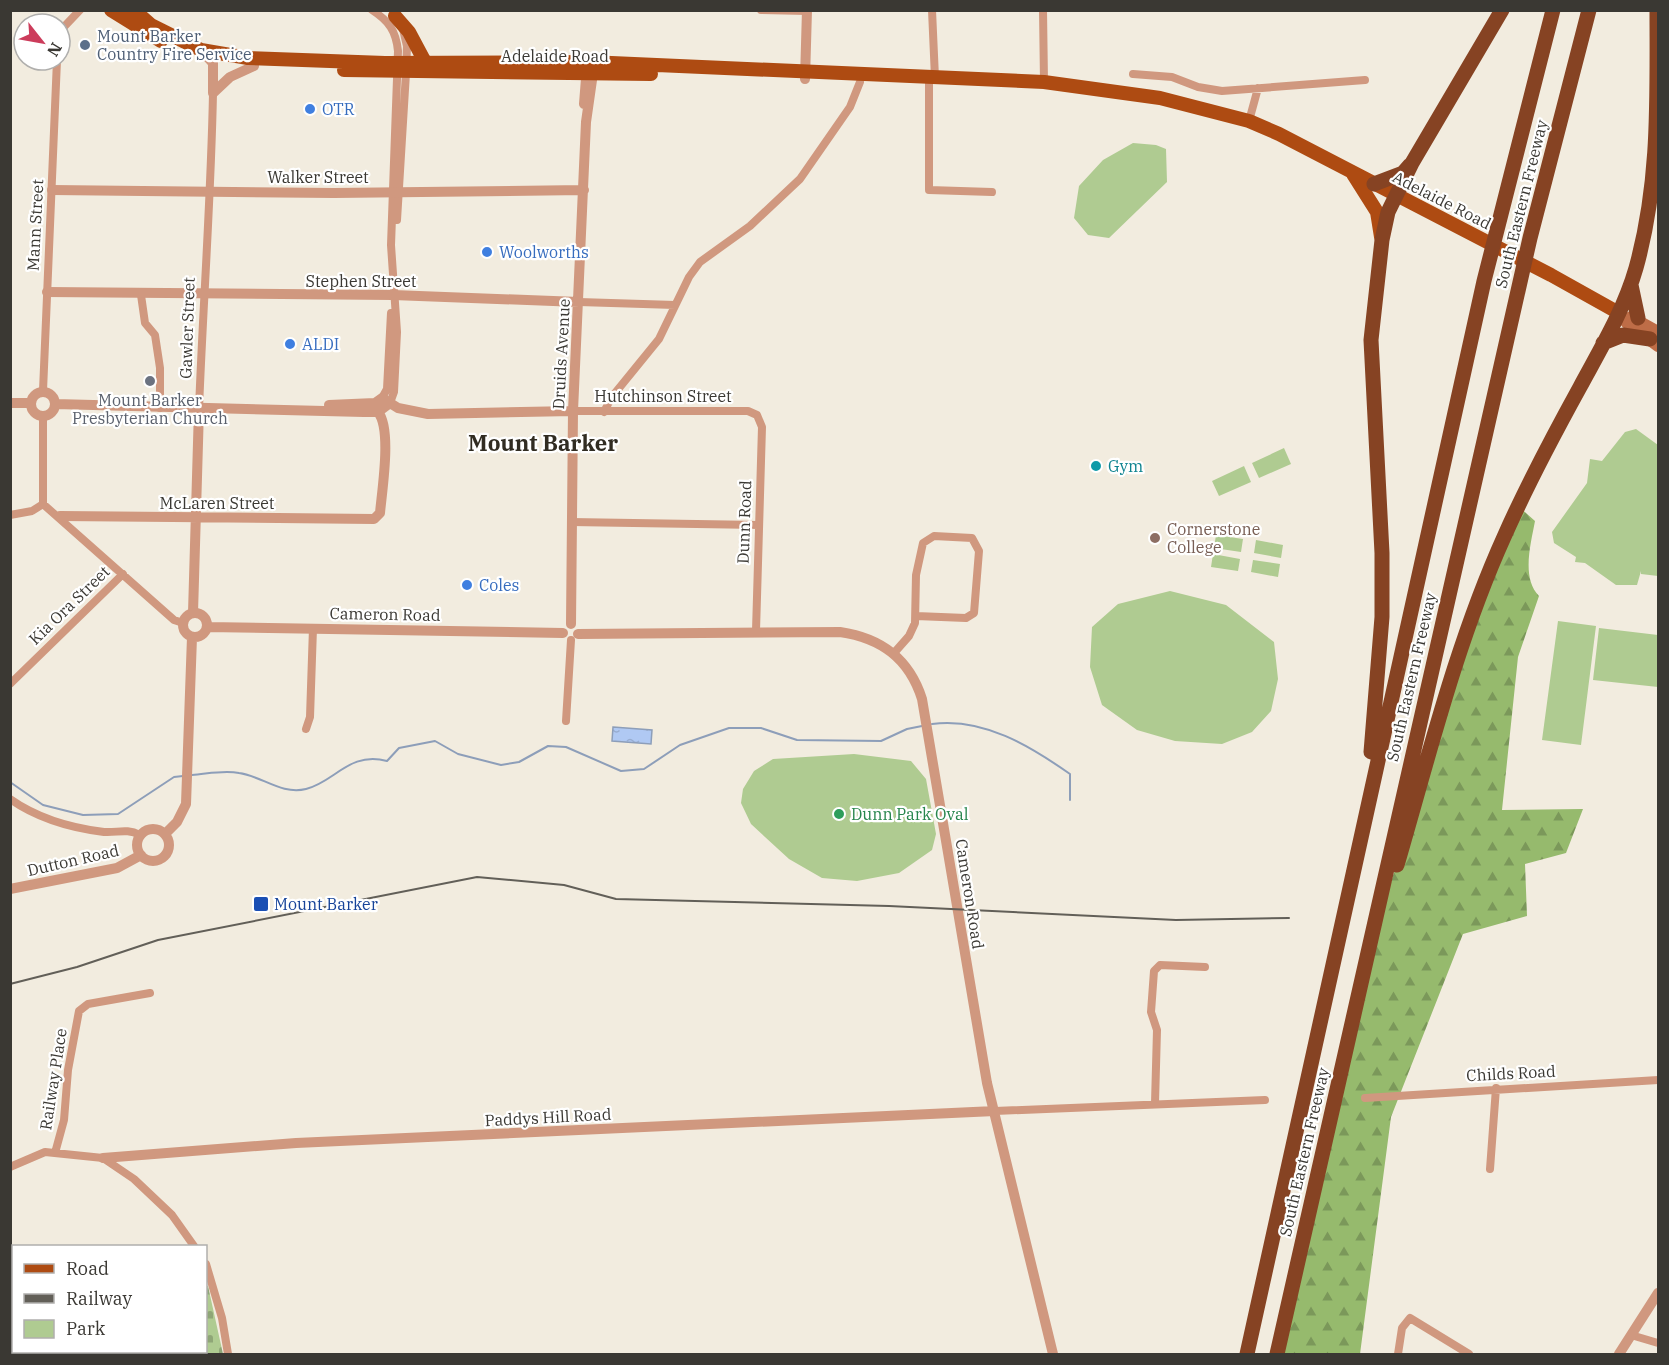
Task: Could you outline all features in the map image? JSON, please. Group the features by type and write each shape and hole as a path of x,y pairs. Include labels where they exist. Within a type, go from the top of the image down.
{"highway":[{"path":"1367,806 1382,617 1382,553 1371,340 1382,240 1389,212 1399,195 1412,163 1502,10"},
{"name":"South Eastern Freeway","path":"1246,1354 1484,280 1553,10"},
{"name":"South Eastern Freeway","path":"1277,1354 1530,238 1589,10"},
{"path":"1364,967 1374,943 1445,700 1488,575 1528,486 1631,285 1647,222 1654,171 1658,114 1657,10"},
{"path":"1374,184 1403,173 1412,163"},
{"path":"1631,285 1638,318"},
{"path":"1603,343 1623,335 1656,339"}],"main road":[{"name":"Adelaide Road","path":"111,10 180,51 213,63 254,66 589,69"},
{"name":"Adelaide Road","path":"134,10 151,25 201,50 248,58 401,68 425,62 931,81"},
{"path":"392,14 403,23 425,62"},
{"name":"Adelaide Road","path":"805,75 860,82 1044,82 1160,98 1249,121 1297,142 1399,195 1618,313 1638,318 1656,339"},
{"path":"1352,172 1377,212 1382,240"},
{"name":"Adelaide Road","path":"1618,313 1627,323 1656,339"}],"street":[{"path":"372,10 385,18 396,35 401,68"},
{"path":"761,10 807,11 805,75"},
{"path":"932,10 929,190 992,192"},
{"path":"1043,10 1044,82"},
{"path":"55,404 378,412 394,392 397,332 393,295 402,27 392,14"},
{"path":"201,50 213,63"},
{"name":"Gawler Street","path":"193,613 203,295 211,190 213,63"},
{"path":"213,93 230,77 254,66"},
{"name":"Druids Avenue","path":"570,636 577,628 571,624 573,411 589,69"},
{"name":"Mann Street","path":"43,391 57,72"},
{"path":"1133,74 1172,77 1198,87 1222,91 1365,80"},
{"path":"604,412 611,398 659,339 675,305 700,262 750,226 800,179 855,98 860,82"},
{"path":"1249,121 1258,88"},
{"name":"Walker Street","path":"52,190 396,192 584,190"},
{"name":"Stephen Street","path":"47,291 141,295 393,295 675,305"},
{"path":"141,295 145,323 155,335 160,368 160,408"},
{"path":"43,391 53,396 55,404 50,414 43,416 35,413 31,403 34,395 43,391"},
{"path":"282,410 386,401"},
{"name":"Hutchinson Street","path":"386,401 398,408 428,414 748,411 757,415"},
{"path":"10,403 31,403"},
{"name":"McLaren Street","path":"60,516 374,519 380,513 385,443 384,419 378,412"},
{"name":"Dunn Road","path":"756,631 762,427 757,415"},
{"path":"43,416 41,479 43,504"},
{"path":"10,515 32,511 43,504"},
{"path":"43,504 60,516 174,620 183,623"},
{"path":"571,522 759,525"},
{"path":"894,653 912,630 916,616 916,575 923,543 934,536 972,538 979,551 974,613 966,618 916,616"},
{"name":"Kia Ora Street","path":"10,684 123,573"},
{"path":"193,613 202,615 207,627 200,637 192,637 185,633 183,623 185,617 193,613"},
{"name":"Cameron Road","path":"207,627 570,636 756,631 857,634 871,638 894,653 916,681 926,726 987,1083 1053,1354"},
{"path":"306,729 310,717 313,628"},
{"path":"566,721 570,636"},
{"path":"165,834 182,814 188,784 192,637"},
{"path":"10,799 35,814 99,831 127,830 140,835 153,829 165,834"},
{"path":"140,835 137,847 141,855 151,861 163,858 169,848 165,834"},
{"name":"Dutton Road","path":"10,889 117,868 141,855"},
{"path":"1155,1103 1157,1030 1151,1012 1154,970 1160,965 1205,967"},
{"name":"Railway Place","path":"55,1153 64,1120 68,1070 79,1011 88,1004 143,994"},
{"name":"Childs Road","path":"1365,1098 1496,1088 1659,1080"},
{"path":"1490,1169 1496,1088"},
{"path":"995,1111 1265,1100"},
{"name":"Paddys Hill Road","path":"103,1158 296,1143 995,1111"},
{"path":"10,1167 45,1152 103,1158 134,1179 172,1215 193,1245"},
{"path":"207,1267 222,1318 228,1354"},
{"path":"1618,1354 1659,1293"},
{"path":"1398,1354 1402,1328 1410,1318 1468,1354"},
{"path":"1631,1335 1659,1343"}],"green space":[{"path":"1133,143 1156,145 1166,149 1167,182 1109,238 1088,235 1074,218 1079,186 1103,160"},
{"path":"1636,429 1658,445 1658,576 1641,574 1641,571 1637,585 1616,585 1585,563 1575,562 1576,557 1554,543 1552,532 1587,483 1590,459 1602,461 1625,432"},
{"path":"1284,448 1291,464 1259,478 1252,463"},
{"path":"1244,466 1251,482 1219,496 1212,481"},
{"path":"1518,506 1535,521 1529,570 1533,589 1539,596 1518,657 1502,810 1583,809 1566,853 1525,864 1527,916 1463,934 1391,1117 1360,1354 1277,1354 1373,943 1445,700"},
{"path":"1216,535 1243,539 1241,552 1214,548"},
{"path":"1256,540 1283,545 1281,558 1254,553"},
{"path":"1213,554 1240,559 1238,571 1211,567"},
{"path":"1253,560 1280,564 1278,577 1251,572"},
{"path":"1170,591 1226,605 1274,642 1278,679 1271,711 1252,732 1222,744 1175,741 1137,730 1102,705 1090,667 1092,627 1118,604"},
{"path":"1558,621 1596,626 1581,745 1542,740"},
{"path":"1599,628 1658,635 1658,687 1593,680"},
{"name":"Dunn Park Oval","path":"854,754 911,761 926,779 936,834 932,850 899,873 857,881 822,878 789,859 751,824 741,803 743,789 754,771 773,759"},
{"path":"208,1286 223,1354 51,1354 207,1353"}],"water":[{"path":"613,727 652,730 651,744 612,741"}],"waterway":[{"path":"932,724 951,723 988,729 1039,753 1070,774 1070,800"},
{"path":"192,775 233,772 288,789 306,789 362,760 387,761 399,748 435,741 458,754 501,765 519,762 548,746 566,747 621,771 644,769 680,745 729,728 761,728 797,740 881,741 907,729 922,726"},
{"path":"10,782 43,805 83,815 118,814 174,777 183,776"}],"railway":[{"path":"10,984 77,967 158,940 477,877 564,885 616,899 889,906 1176,920 1289,918"}],"place":[{"name":"Mount Barker Country Fire Service","path":"85,45"},
{"name":"OTR","path":"310,109"},
{"name":"Woolworths","path":"487,252"},
{"name":"ALDI","path":"290,344"},
{"name":"Mount Barker Presbyterian Church","path":"150,381"},
{"name":"Gym","path":"1096,466"},
{"name":"Cornerstone College","path":"1155,538"},
{"name":"Coles","path":"467,585"},
{"name":"Dunn Park Oval","path":"839,814"},
{"name":"Mount Barker","path":"261,904"}],"district":[{"name":"Mount Barker","path":"543,442"}]}
